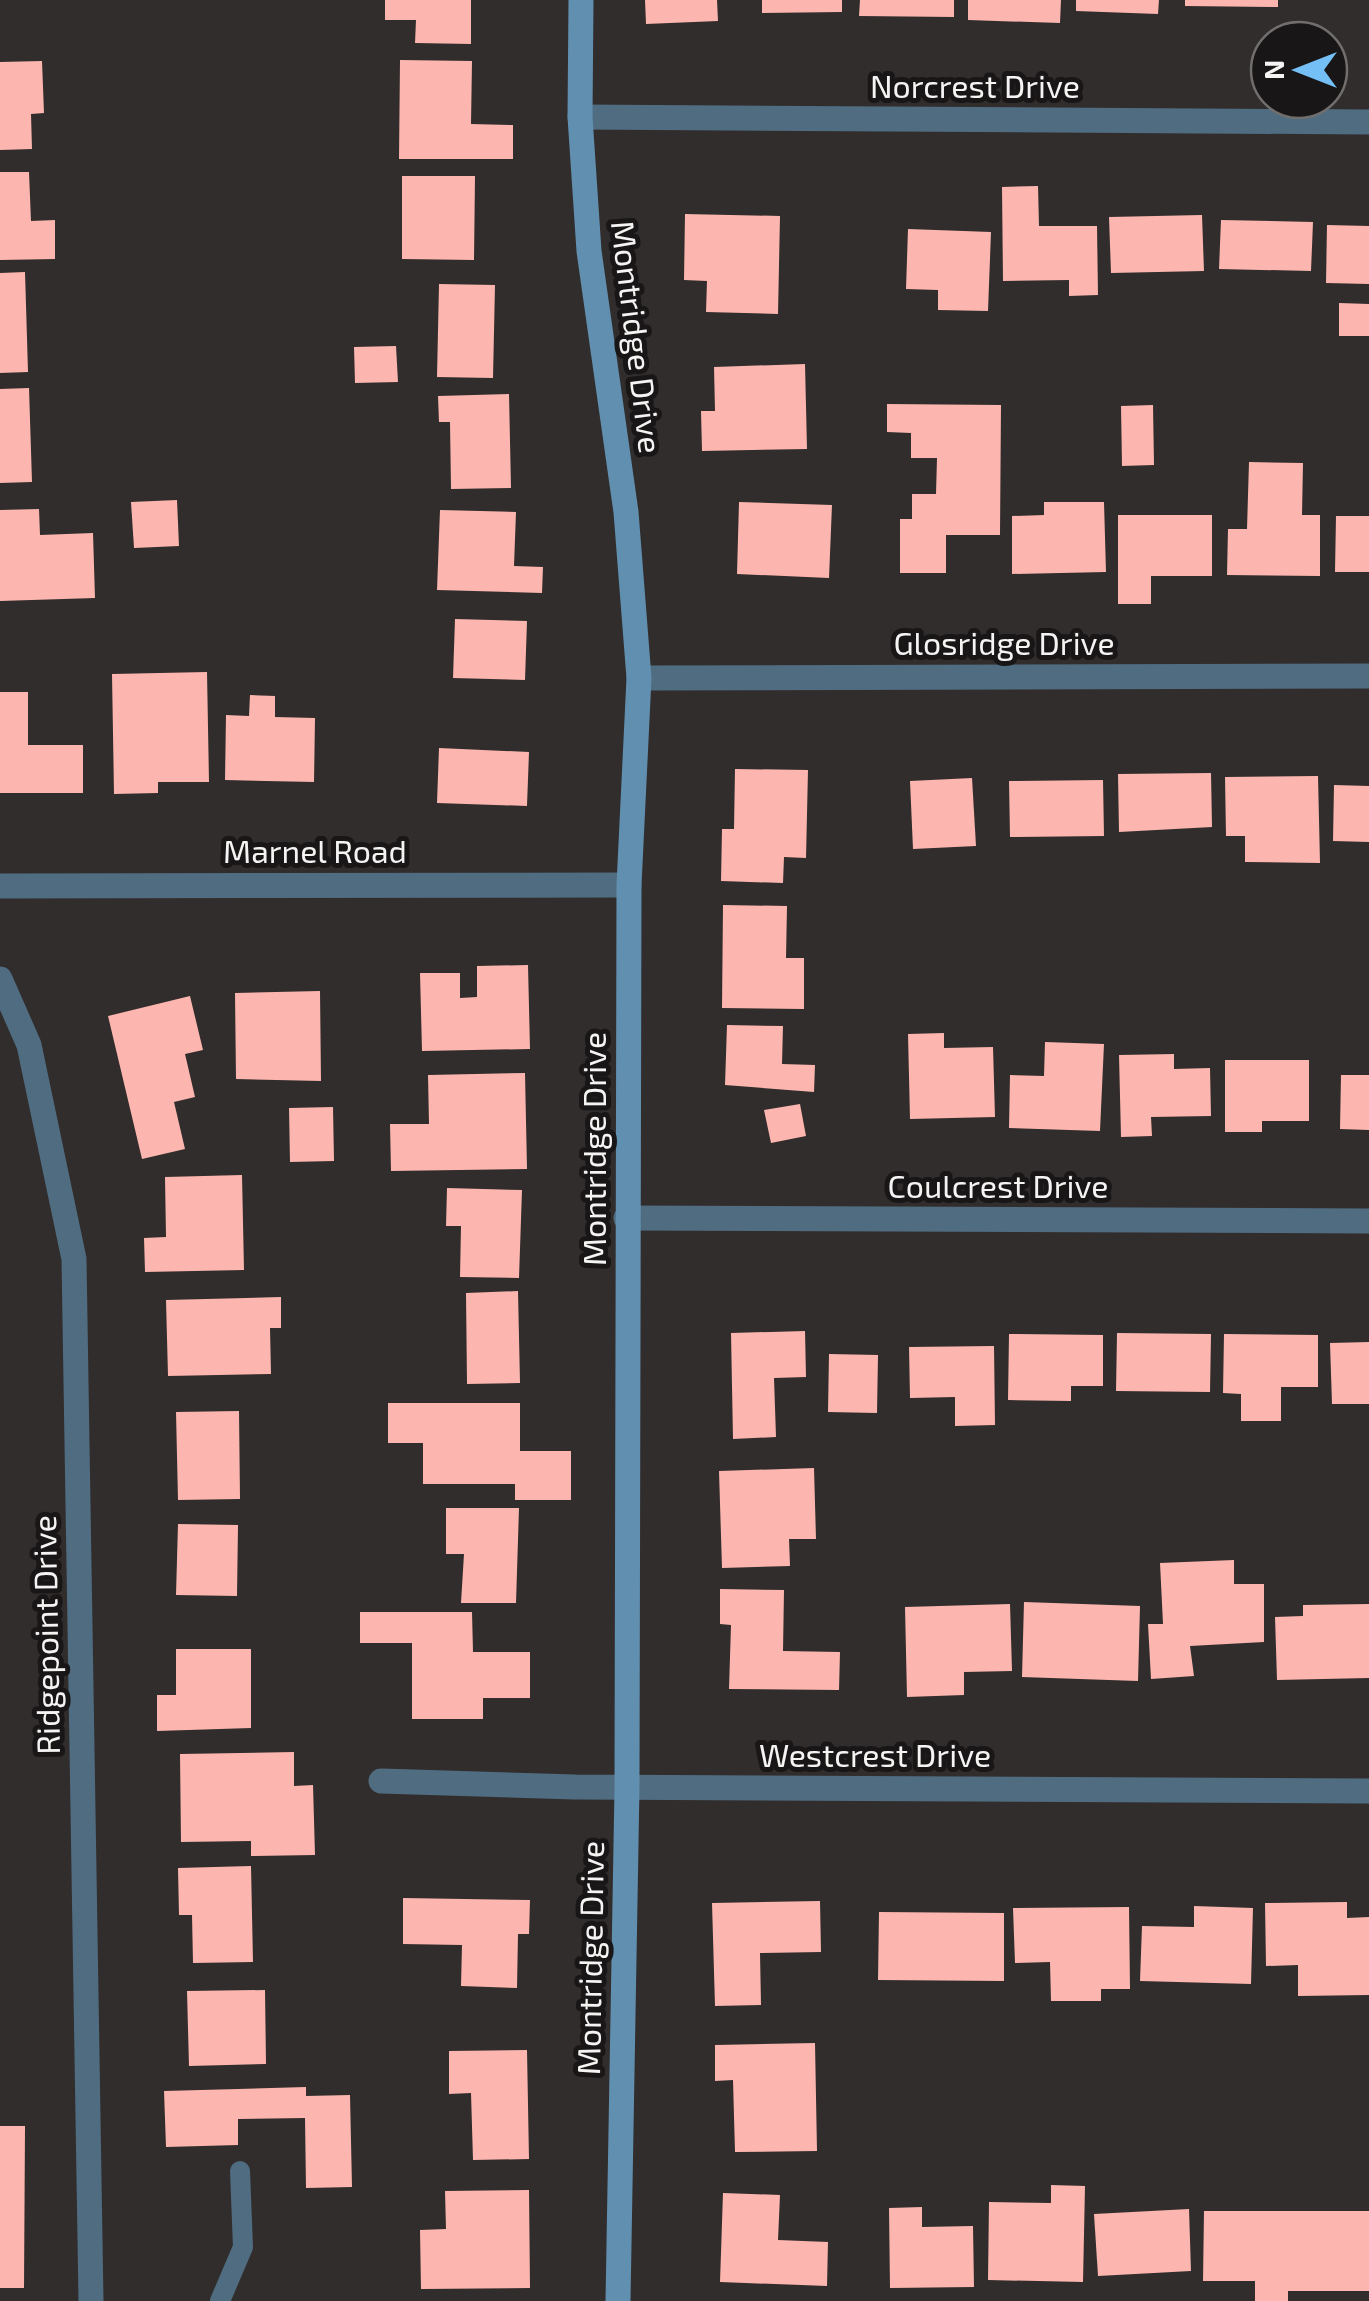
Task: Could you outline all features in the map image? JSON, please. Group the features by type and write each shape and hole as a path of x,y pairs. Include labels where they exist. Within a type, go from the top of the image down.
{"street":[{"name":"Montridge Drive","path":"581,0 580,117 589,251 626,512 638,678 630,885 627,1786 618,2301"},
{"name":"Norcrest Drive","path":"580,117 1369,122"},
{"name":"Glosridge Drive","path":"638,678 1369,676"},
{"name":"Marnel Road","path":"0,886 630,885"},
{"name":"Ridgepoint Drive","path":"0,979 29,1045 74,1259 91,2301"},
{"name":"Coulcrest Drive","path":"626,1218 1369,1221"},
{"name":"Westcrest Drive","path":"381,1781 1369,1791"}],"lane":[{"path":"220,2301 244,2247 240,2171"}],"building":[{"path":"385,0 471,0 471,44 415,43 416,20 385,20"},
{"path":"645,0 717,0 718,21 646,24"},
{"path":"762,0 842,0 842,12 762,13"},
{"path":"860,0 954,0 954,17 859,16"},
{"path":"968,0 1061,0 1060,23 968,20"},
{"path":"1076,0 1159,0 1158,14 1076,11"},
{"path":"1185,0 1278,0 1278,7 1185,6"},
{"path":"400,60 472,61 471,124 513,125 513,159 399,159"},
{"path":"42,61 44,113 31,114 32,149 0,150 0,62"},
{"path":"0,172 29,172 31,221 55,220 55,259 0,260"},
{"path":"402,176 475,176 474,260 402,259"},
{"path":"1038,186 1039,226 1097,226 1098,295 1069,296 1069,280 1003,281 1002,187"},
{"path":"685,214 780,216 778,314 706,312 707,281 684,280"},
{"path":"1202,215 1204,271 1111,273 1109,217"},
{"path":"1221,220 1313,222 1311,271 1219,269"},
{"path":"1327,225 1369,226 1369,284 1326,283"},
{"path":"908,229 991,232 988,311 938,310 938,290 906,289"},
{"path":"25,272 28,372 0,373 0,273"},
{"path":"439,284 495,285 493,378 437,377"},
{"path":"1339,303 1369,304 1369,336 1339,336"},
{"path":"396,346 398,382 355,383 354,347"},
{"path":"805,364 807,449 702,451 701,411 715,411 714,367"},
{"path":"29,388 32,482 0,483 0,389"},
{"path":"509,394 511,488 451,489 450,422 439,422 438,396"},
{"path":"887,404 1001,405 1000,535 946,535 946,573 900,573 900,519 912,519 912,494 936,494 937,458 911,458 911,433 887,432"},
{"path":"1153,405 1154,465 1122,466 1121,406"},
{"path":"1249,462 1303,463 1302,515 1320,515 1320,576 1227,575 1228,529 1247,529"},
{"path":"177,500 179,546 134,548 131,502"},
{"path":"739,502 832,505 829,578 737,574"},
{"path":"1044,502 1104,502 1106,572 1012,574 1012,516 1044,515"},
{"path":"39,509 40,535 93,533 95,598 0,601 0,510"},
{"path":"440,510 516,512 514,566 543,567 542,593 437,590"},
{"path":"1118,515 1212,515 1212,576 1151,576 1151,604 1118,604"},
{"path":"1336,516 1369,516 1369,572 1335,572"},
{"path":"455,619 527,621 525,680 453,678"},
{"path":"207,672 209,782 158,782 158,793 114,794 112,674"},
{"path":"0,692 28,692 28,745 83,745 83,793 0,793"},
{"path":"250,695 275,696 275,717 315,718 314,782 225,780 226,715 249,716"},
{"path":"439,748 529,752 527,806 437,803"},
{"path":"735,769 808,770 806,858 784,857 783,883 721,881 722,829 734,829"},
{"path":"1211,773 1212,827 1119,832 1118,774"},
{"path":"1318,776 1320,863 1245,862 1245,836 1226,836 1225,777"},
{"path":"972,778 976,846 913,849 910,781"},
{"path":"1103,780 1104,836 1010,837 1009,781"},
{"path":"1334,785 1369,786 1369,842 1333,841"},
{"path":"723,905 787,906 786,958 804,958 804,1009 722,1008"},
{"path":"528,965 530,1049 422,1051 420,973 460,973 460,998 477,997 477,966"},
{"path":"320,991 321,1081 236,1079 235,993"},
{"path":"190,996 203,1050 185,1054 195,1097 174,1102 185,1149 142,1159 108,1016"},
{"path":"727,1025 783,1026 782,1064 815,1065 814,1092 725,1085"},
{"path":"944,1033 944,1048 993,1047 995,1117 910,1119 908,1034"},
{"path":"1045,1042 1104,1044 1100,1131 1009,1128 1010,1075 1044,1076"},
{"path":"1174,1054 1174,1069 1210,1068 1211,1116 1151,1117 1152,1136 1121,1137 1119,1055"},
{"path":"1225,1060 1309,1060 1309,1121 1262,1121 1262,1132 1225,1132"},
{"path":"525,1073 527,1169 391,1171 390,1124 429,1124 428,1075"},
{"path":"1341,1075 1369,1075 1369,1130 1340,1129"},
{"path":"800,1104 806,1136 771,1143 764,1110"},
{"path":"333,1107 334,1161 290,1162 289,1108"},
{"path":"242,1175 244,1270 145,1272 144,1238 166,1237 165,1177"},
{"path":"447,1188 522,1190 519,1278 460,1277 461,1226 446,1226"},
{"path":"518,1291 520,1383 467,1384 466,1293"},
{"path":"281,1297 281,1328 270,1328 271,1374 168,1376 166,1300"},
{"path":"805,1331 806,1377 774,1378 776,1437 733,1439 731,1333"},
{"path":"1117,1333 1211,1334 1210,1392 1116,1391"},
{"path":"1009,1334 1103,1335 1103,1386 1071,1386 1071,1401 1008,1400"},
{"path":"1224,1334 1318,1335 1318,1387 1281,1387 1281,1421 1241,1421 1241,1394 1223,1393"},
{"path":"1369,1342 1369,1404 1332,1404 1330,1343"},
{"path":"994,1346 995,1425 955,1426 955,1397 910,1398 909,1347"},
{"path":"829,1354 878,1355 877,1413 828,1412"},
{"path":"388,1403 520,1403 520,1451 571,1451 571,1500 515,1500 515,1484 423,1484 423,1443 388,1443"},
{"path":"239,1411 240,1499 178,1500 176,1412"},
{"path":"814,1468 816,1539 789,1539 790,1566 722,1568 719,1471"},
{"path":"446,1508 519,1508 516,1603 461,1603 464,1554 446,1554"},
{"path":"178,1524 238,1525 237,1596 176,1595"},
{"path":"1234,1560 1234,1584 1264,1584 1264,1642 1190,1646 1194,1676 1151,1679 1148,1624 1163,1624 1160,1563"},
{"path":"720,1589 784,1590 783,1651 840,1652 839,1690 729,1689 731,1625 720,1624"},
{"path":"1024,1602 1140,1606 1138,1681 1022,1677"},
{"path":"1010,1604 1012,1671 964,1672 964,1695 907,1697 905,1607"},
{"path":"1369,1604 1369,1678 1277,1680 1275,1617 1303,1616 1303,1605"},
{"path":"360,1612 472,1612 473,1652 530,1652 530,1698 483,1698 483,1719 412,1719 412,1643 360,1643"},
{"path":"176,1649 251,1649 251,1728 157,1731 157,1695 176,1695"},
{"path":"294,1752 294,1786 313,1785 315,1855 251,1856 251,1841 181,1842 180,1754"},
{"path":"251,1866 253,1962 193,1963 192,1915 179,1915 178,1868"},
{"path":"403,1898 530,1900 529,1934 518,1934 517,1988 461,1986 462,1945 403,1944"},
{"path":"820,1901 821,1952 760,1953 761,2005 715,2006 712,1903"},
{"path":"1347,1902 1347,1918 1369,1917 1369,1995 1298,1996 1298,1965 1266,1966 1265,1903"},
{"path":"1194,1906 1253,1908 1251,1984 1140,1981 1142,1926 1194,1927"},
{"path":"1129,1907 1130,1989 1101,1989 1101,2001 1051,2001 1050,1962 1015,1963 1013,1908"},
{"path":"879,1912 1004,1913 1004,1981 878,1980"},
{"path":"265,1990 266,2064 189,2066 187,1991"},
{"path":"815,2043 817,2151 735,2152 733,2080 715,2081 715,2045"},
{"path":"527,2050 529,2159 473,2160 471,2093 449,2094 449,2051"},
{"path":"306,2087 306,2096 350,2095 352,2187 306,2188 305,2118 238,2119 238,2145 166,2147 164,2091"},
{"path":"0,2126 25,2126 24,2288 0,2288"},
{"path":"1051,2185 1085,2186 1083,2282 988,2280 989,2202 1051,2203"},
{"path":"529,2190 530,2288 421,2289 420,2230 446,2229 445,2191"},
{"path":"723,2193 780,2195 778,2240 828,2242 827,2286 720,2282"},
{"path":"922,2207 922,2227 973,2226 974,2287 890,2288 889,2208"},
{"path":"1189,2209 1191,2271 1098,2276 1094,2214"},
{"path":"1204,2211 1369,2211 1369,2291 1288,2291 1288,2301 1255,2301 1255,2281 1203,2281"}]}
